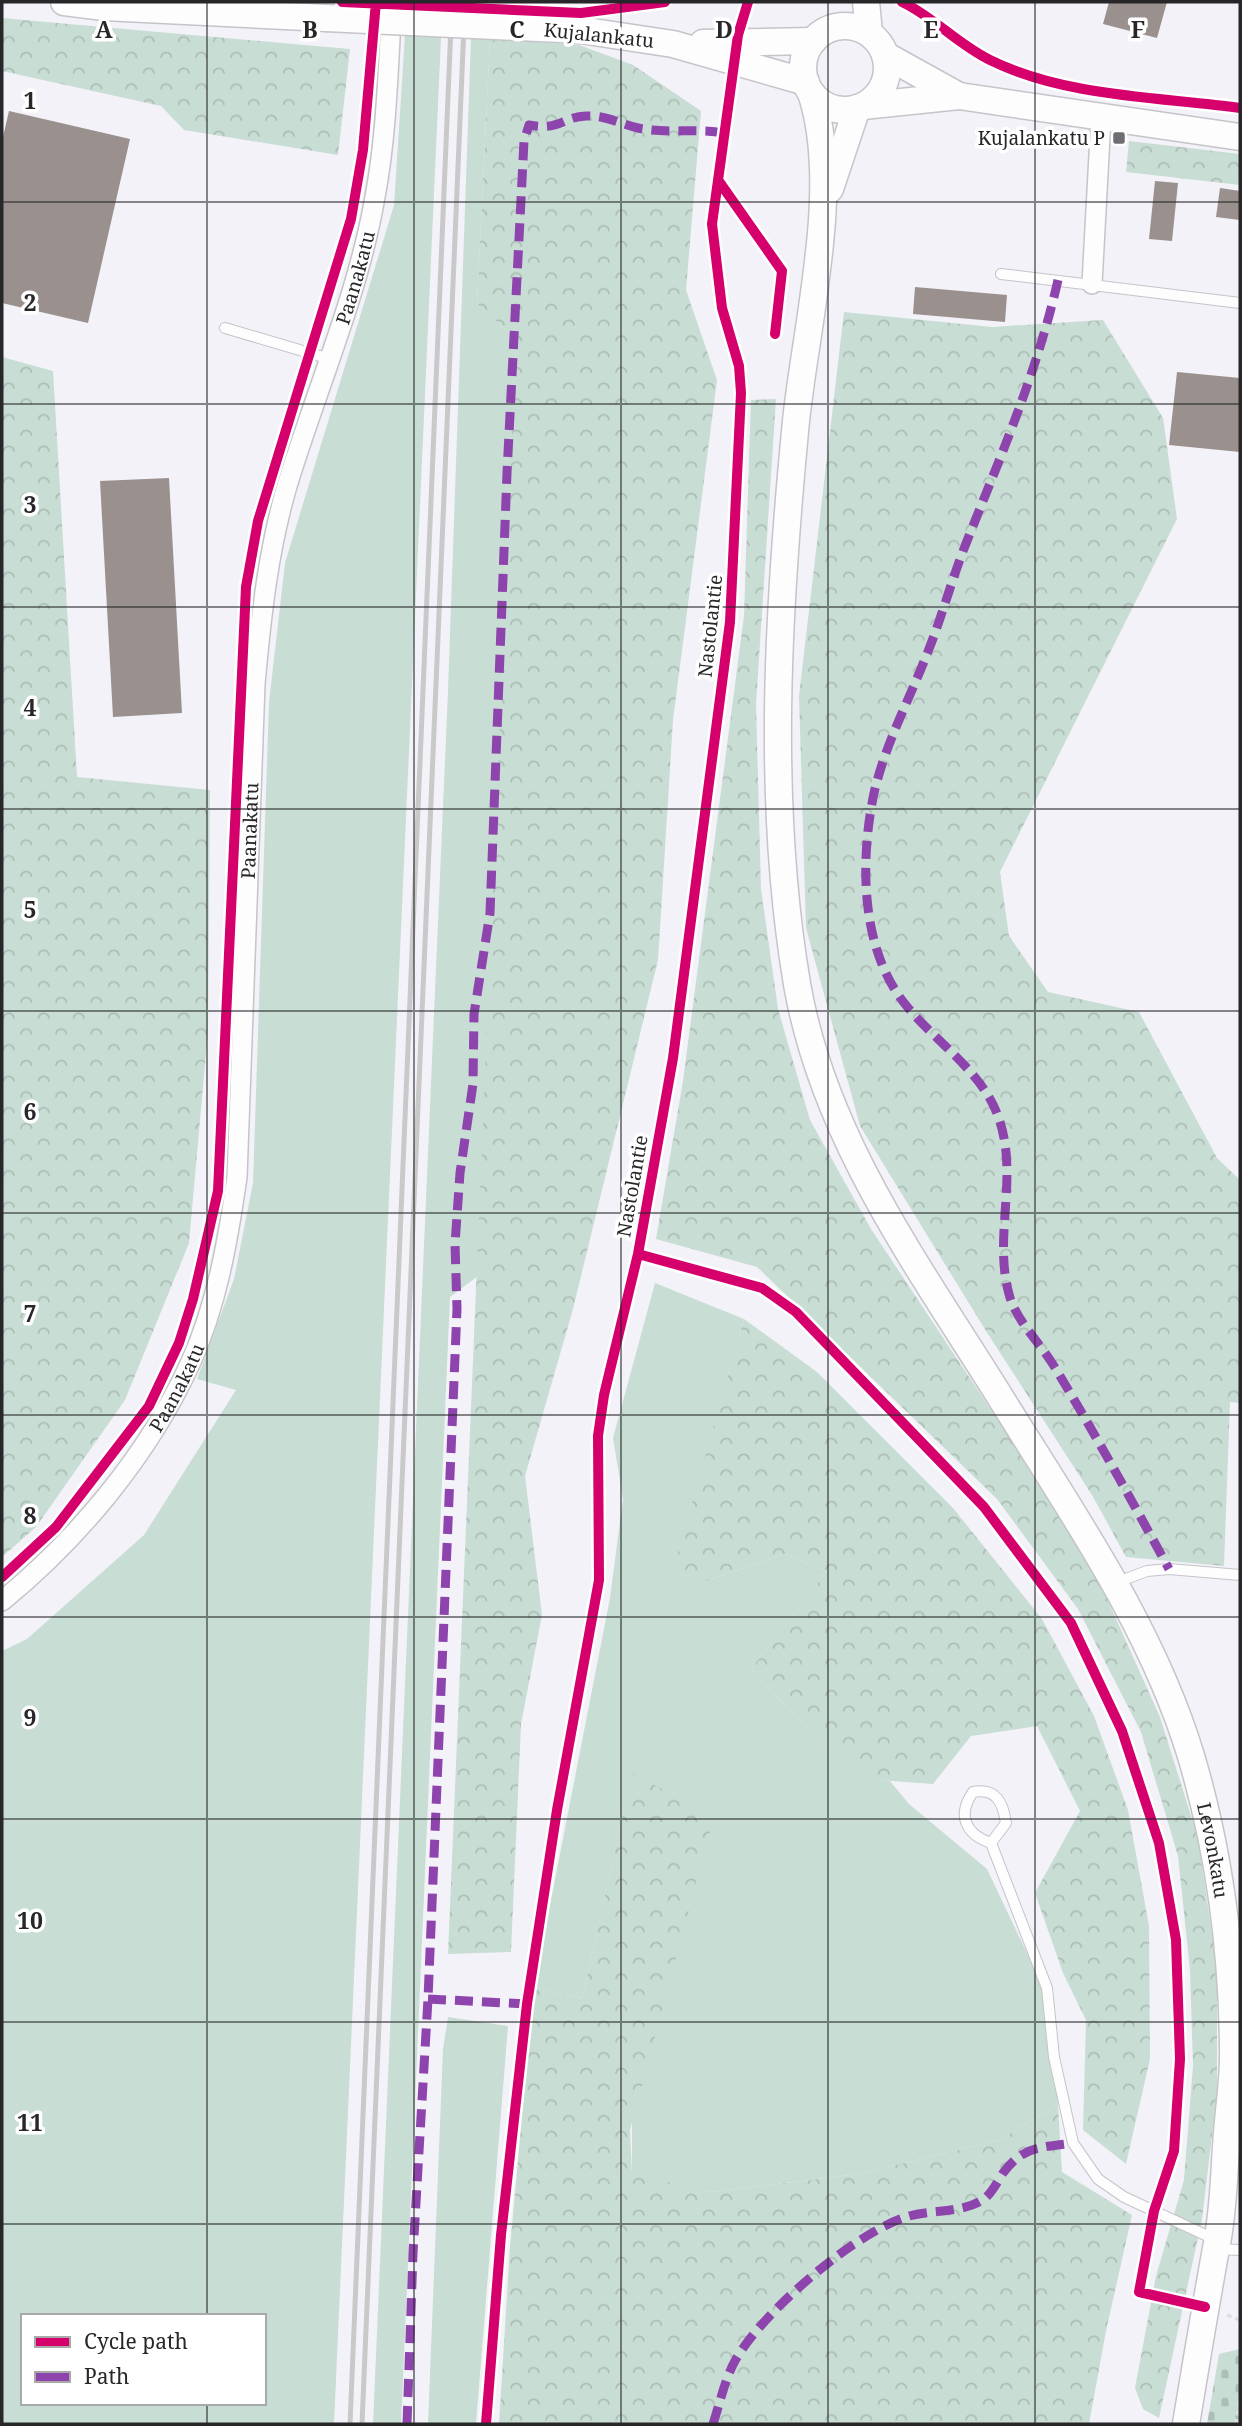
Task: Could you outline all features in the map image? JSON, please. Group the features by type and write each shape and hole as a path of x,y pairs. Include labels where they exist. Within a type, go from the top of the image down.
{"main road":[{"name":"Kujalankatu","path":"64,2 104,7 580,30 673,44 808,87"},
{"path":"842,2 804,61 808,87 820,125 822,218 794,444 785,561 779,730 780,842 798,990 816,1062 838,1125 871,1187 1115,1583"},
{"path":"866,2 869,33 885,55 959,96"},
{"path":"822,34 855,27 869,33"},
{"name":"Kujalankatu","path":"673,44 822,34"},
{"path":"822,218 860,107 873,99 886,79 885,55"},
{"path":"808,87 836,109 959,96 1240,137"},
{"name":"Levonkatu","path":"1115,1583 1159,1675 1190,1755 1235,1973 1225,2246 1186,2424"}],"street":[{"name":"Paanakatu","path":"2,1601 75,1534 161,1418 191,1362 228,1243 237,1177 255,684 262,607 271,550 287,486 355,281 375,197 385,118 392,2"},
{"path":"1092,284 1101,118"}],"lane":[{"path":"1002,274 1240,303"},
{"path":"225,328 330,359"},
{"path":"1115,1583 1147,1571 1169,1569 1240,1575"},
{"path":"991,1843 1006,1822 1004,1808 998,1796 984,1790 973,1792 964,1805 964,1819 970,1832 991,1843 1047,1989 1054,2057 1073,2143 1098,2179 1124,2197 1225,2246"}],"path":[{"path":"1236,2424 1240,2397"}],"green space":[{"path":"2,18 350,49 338,155 184,130 161,106 2,71"},
{"path":"405,35 441,37 334,2424 2,2424 2,1651 27,1639 144,1535 236,1390 197,1379 234,1279 253,1183 269,702 285,563 394,205"},
{"path":"471,38 490,39 477,304 516,339 478,1276 450,1297 401,2424 373,2424 448,691"},
{"path":"490,39 579,45 633,65 701,111 686,290 717,380 673,720 658,960 573,1309 525,1476 542,1615 521,1724 511,1952 448,1954 516,339 477,304"},
{"path":"1129,141 1240,154 1240,185 1126,172"},
{"path":"844,312 992,327 1103,320 1163,418 1177,519 1000,872 1009,936 1048,992 1139,1012 1217,1158 1240,1180 1240,1403 1230,1402 1224,1566 1126,1557 1092,1495 986,1331 860,1126 806,928 799,696"},
{"path":"2,357 53,371 77,777 210,790 208,1031 189,1243 125,1400 36,1527 2,1557"},
{"path":"776,399 756,704 761,889 778,1009 810,1120 871,1229 1044,1490 1103,1590 1160,1717 1198,1838 1217,1969 1217,2094 1202,2219 1159,2418 1143,2409 1135,2388 1156,2276 1184,2180 1193,2066 1190,1970 1178,1856 1141,1732 1078,1609 997,1499 757,1267 656,1239 683,1081 744,616 751,400"},
{"path":"655,1283 744,1319 674,1571 706,1581 785,1554 827,1571 751,1669 797,1718 864,1778 890,1781 909,1804 987,1869 1045,1991 1058,2105 999,2140 859,2174 710,2192 632,2175 632,1774 582,1999 534,1987 610,1598 623,1499 613,1438"},
{"path":"744,1319 817,1372 953,1508 1042,1619 1094,1716 1128,1810 1149,1926 1150,2059 1126,2164 1083,2130 1086,2020 1063,1973 1035,1893 1080,1811 1037,1726 971,1736 933,1784 864,1779 797,1718 751,1669 827,1571 785,1554 706,1581 673,1571"},
{"path":"632,1773 714,1816 630,2130 632,2174 710,2192 859,2174 999,2140 1058,2105 1062,2172 1132,2215 1089,2424 499,2424 510,2247 534,1987 582,1999"},
{"path":"448,2017 508,2026 476,2424 428,2424 443,2049"},
{"path":"1240,2349 1240,2424 1207,2424 1219,2354"}],"building":[{"path":"1109,2 1167,2 1157,38 1103,24"},
{"path":"9,111 130,139 88,323 2,303 2,141"},
{"path":"1155,181 1178,183 1172,241 1149,239"},
{"path":"1220,188 1240,191 1240,220 1216,217"},
{"path":"915,287 1007,295 1005,322 913,314"},
{"path":"1177,372 1240,378 1240,452 1169,445"},
{"path":"169,478 182,713 113,717 100,481"}],"railway":[{"path":"350,2424 452,2"},
{"path":"362,2424 465,2"}],"marked path":[{"path":"407,2424 457,1309 455,1244 460,1173 473,1084 474,1014 490,913 507,473 524,141 529,125 555,125 586,116 606,118 649,130 724,133"},
{"path":"1058,280 1040,347 1018,412 879,775 869,819 867,903 879,957 890,982 917,1018 982,1086 999,1119 1007,1163 1004,1250 1005,1272 1012,1303 1069,1391 1169,1569"},
{"path":"428,1999 527,2004"},
{"path":"713,2424 729,2374 749,2340 788,2297 836,2257 885,2226 906,2217 975,2204 987,2197 1018,2157 1034,2149 1073,2143"}],"cycle path":[{"path":"342,2 581,13 665,2"},
{"path":"2,1577 56,1527 149,1406 179,1343 193,1299 218,1191 246,587 258,521 351,219 363,150 376,2"},
{"name":"Nastolantie","path":"486,2424 501,2235 527,2004 557,1810 599,1580 598,1436 604,1395 638,1254 673,1058 730,622 741,393 739,366 722,308 712,224 738,35 748,2"},
{"path":"902,2 925,15 978,54 1049,82 1113,94 1240,108"},
{"path":"718,180 782,271 775,334"},
{"path":"638,1254 762,1288 796,1312 984,1507 1071,1623 1122,1731 1159,1843 1176,1940 1180,2059 1174,2151 1154,2211 1139,2292 1205,2307"}],"place":[{"name":"Kujalankatu P","path":"1119,138"}]}
